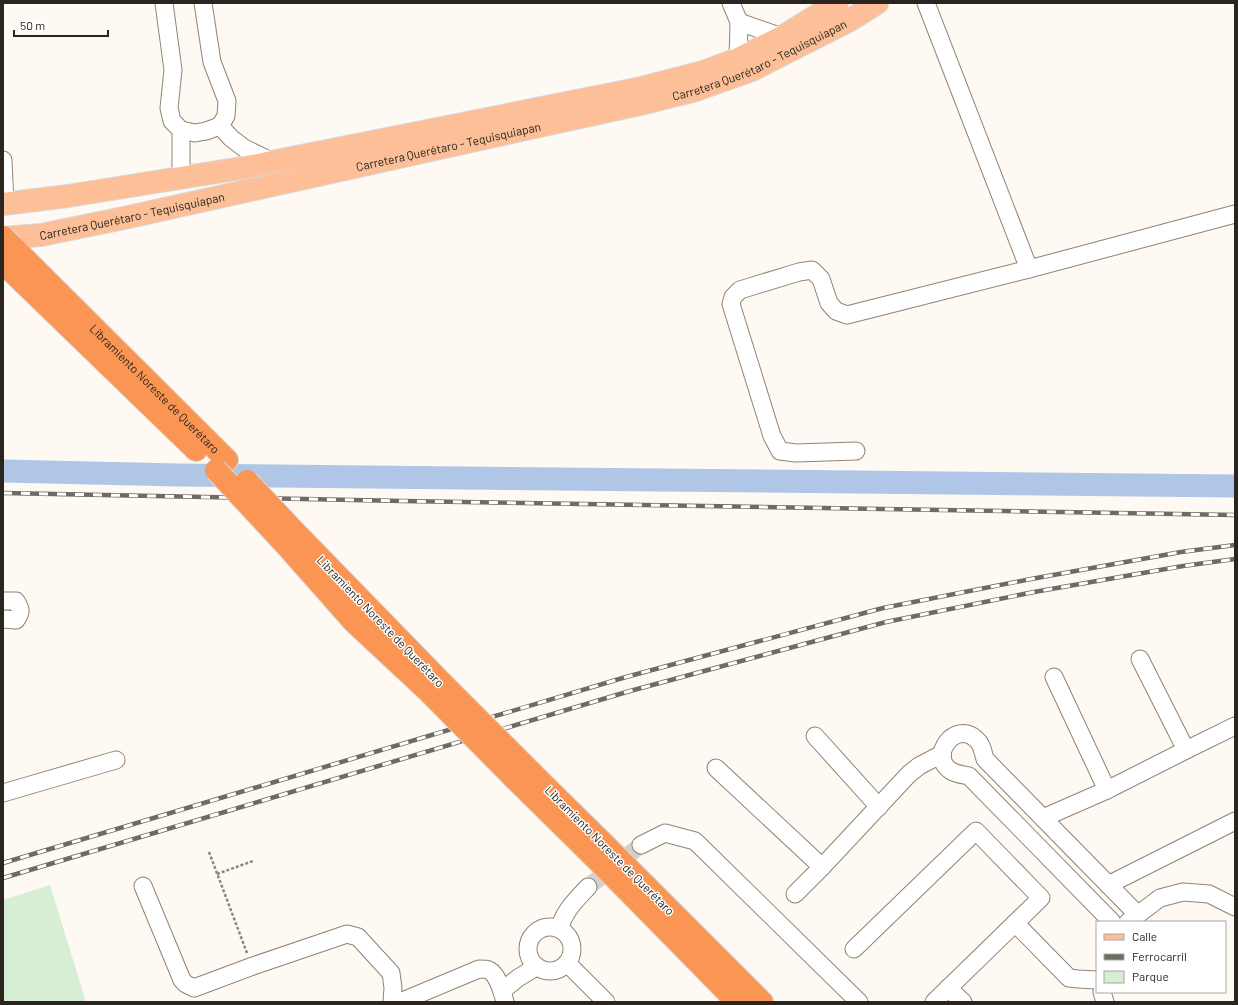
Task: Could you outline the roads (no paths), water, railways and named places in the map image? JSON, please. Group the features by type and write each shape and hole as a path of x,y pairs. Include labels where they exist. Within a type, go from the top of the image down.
{"highway":[{"name":"Libramiento Noreste de Querétaro","path":"5,246 221,464 289,537 523,776 638,890 762,1002"},
{"name":"Libramiento Noreste de Querétaro","path":"638,890 737,1002"}],"main road":[{"name":"Carretera Querétaro - Tequisquiapan","path":"4,204 68,196 273,162 637,89 703,72 738,59 782,37 837,3"},
{"name":"Carretera Querétaro - Tequisquiapan","path":"5,246 41,235 640,104 696,90 752,70 850,20 877,3"}],"street":[{"path":"164,3 173,70 169,108 172,121 181,130 194,133 220,126 226,116 226,101 212,62 203,3"},
{"path":"731,3 739,22 738,59"},
{"path":"926,3 1029,269"},
{"path":"739,22 782,37"},
{"path":"220,126 231,138 244,148 273,162"},
{"path":"180,178 181,130"},
{"path":"3,160 4,204"},
{"path":"856,451 796,453 780,451 772,436 731,304 733,297 740,290 799,272 812,270 821,279 829,303 836,311 847,315 1029,269 1235,214"},
{"path":"3,601 16,601 20,607 20,615 16,620 3,620"},
{"path":"1140,659 1186,750"},
{"path":"1054,677 1106,790"},
{"path":"1043,818 1106,790 1235,726"},
{"path":"1111,921 969,776 951,770 944,763 942,754 944,745 951,737 959,734 969,734 977,739 982,748 985,759 1108,885 1133,918 1160,898 1183,892 1209,894 1235,907"},
{"path":"815,736 879,807"},
{"path":"795,894 914,770 942,754"},
{"path":"969,776 985,759"},
{"path":"3,792 116,760"},
{"path":"716,768 822,867"},
{"path":"1108,885 1235,821"},
{"path":"854,950 976,831 1041,898 934,1002"},
{"path":"642,845 665,833 695,841 860,1002"},
{"path":"143,886 182,980 194,988 346,934 358,937 392,973 392,1002"},
{"path":"559,929 562,918 569,907 588,887"},
{"path":"1015,923 1069,978 1096,980"},
{"path":"547,928 559,929 569,938 572,946 571,955 567,963 561,968 553,971 544,971 536,967 531,961 528,952 528,944 532,936 539,930 547,928"},
{"path":"567,963 606,1002"},
{"path":"504,997 518,978 536,967"},
{"path":"400,1002 479,969 488,969 495,976 504,997"},
{"path":"948,988 962,1002"}],"waterway":[{"path":"3,471 179,475 1235,486"}],"tunnel":[{"path":"588,887 641,845"}],"railway":[{"path":"3,493 1235,515"},
{"path":"3,863 626,677 883,608 1181,552 1235,545"},
{"path":"3,878 630,691 886,622 1034,592 1183,566 1235,559"}]}
